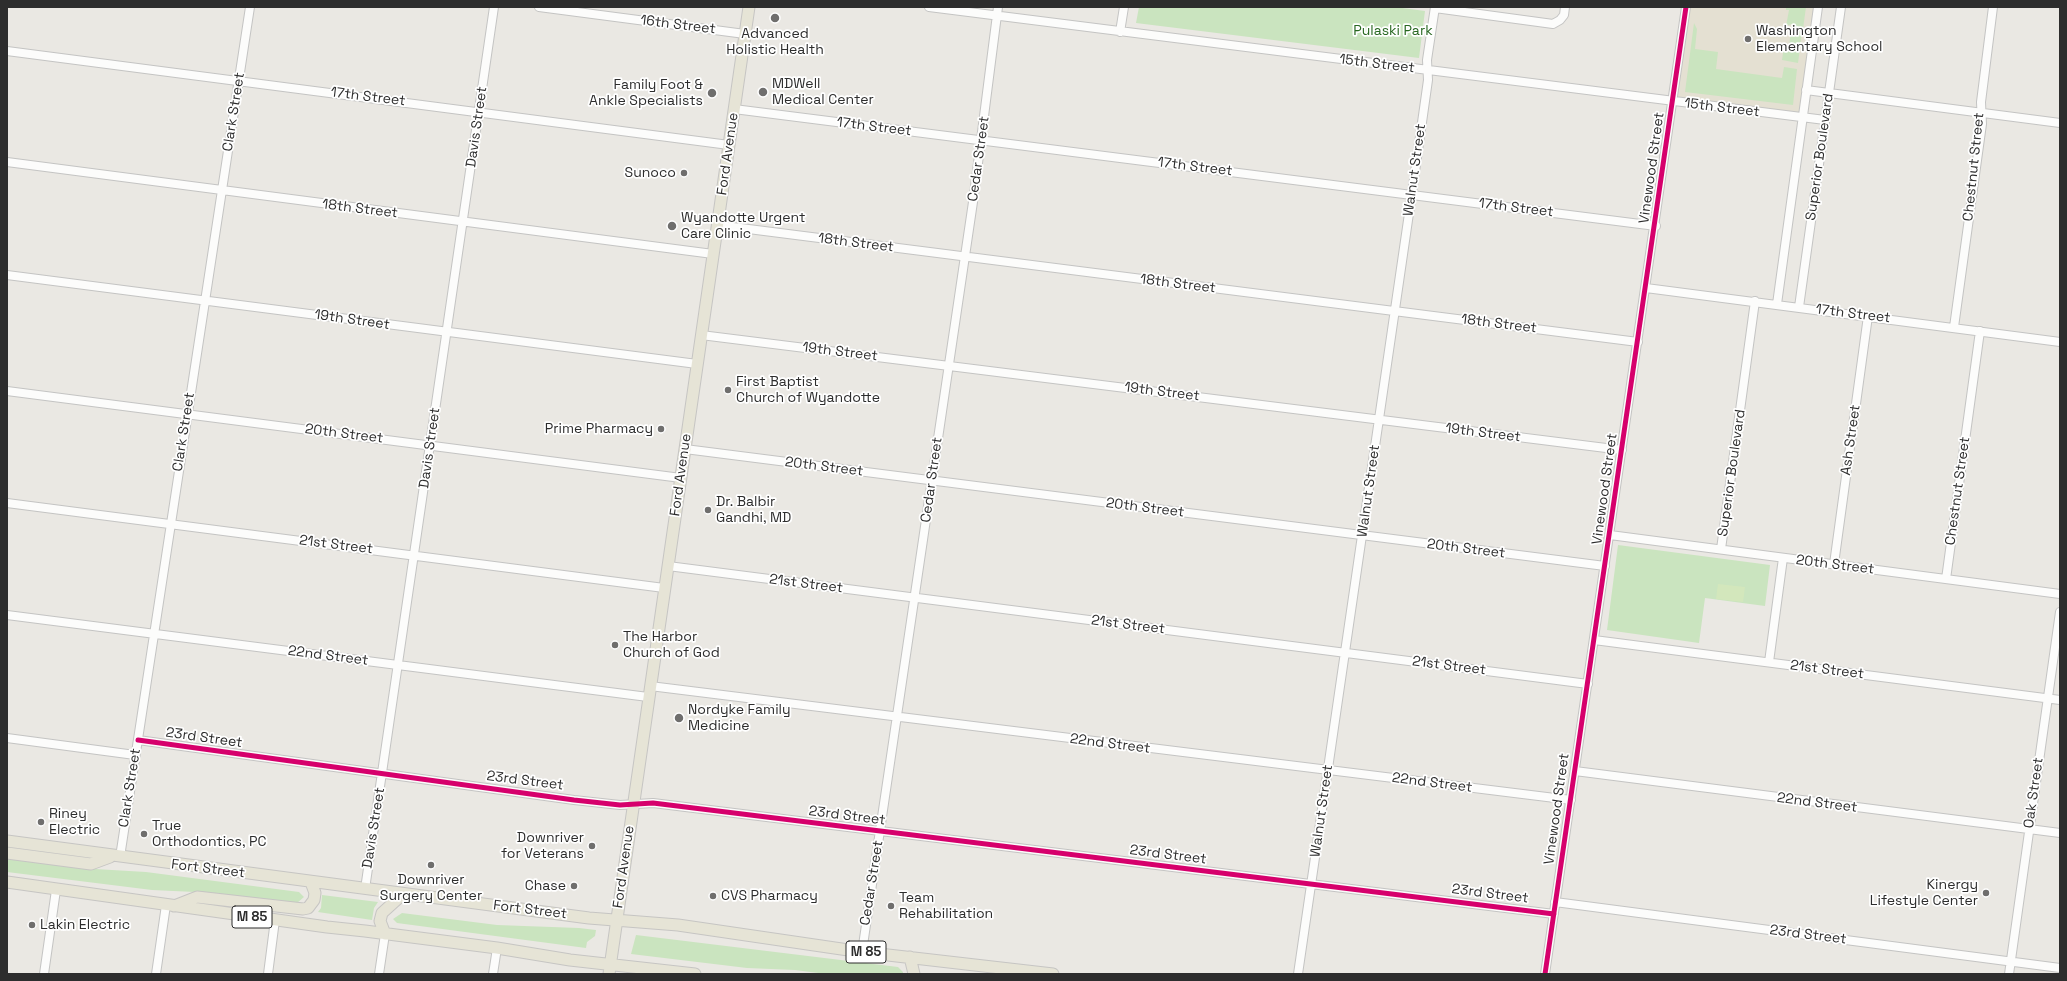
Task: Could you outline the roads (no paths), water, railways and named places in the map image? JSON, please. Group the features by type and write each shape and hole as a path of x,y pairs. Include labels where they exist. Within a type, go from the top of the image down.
{"main road":[{"name":"Ford Avenue","path":"610,969 749,7"},
{"name":"Fort Street","path":"7,841 116,857 403,894 616,920 678,925 862,952 1052,974"},
{"path":"7,854 91,864 116,857"},
{"name":"M 85","path":"7,882 169,906 497,948 610,969 695,974"},
{"path":"169,906 197,897 303,910 308,908 314,900 315,893 311,882"},
{"path":"385,934 380,921 382,913 403,894"},
{"path":"910,957 914,974"}],"street":[{"name":"Clark Street","path":"116,857 138,740 153,633 250,7"},
{"name":"Davis Street","path":"365,889 494,7"},
{"name":"16th Street","path":"539,7 745,34"},
{"name":"15th Street","path":"929,7 997,11 1120,32 1825,120"},
{"path":"1120,32 1124,7"},
{"path":"1435,7 1553,24 1557,23 1564,15 1565,7"},
{"name":"Walnut Street","path":"1298,974 1412,195 1427,83 1435,7"},
{"name":"Vinewood Street","path":"1545,974 1656,226 1686,7"},
{"name":"Superior Boulevard","path":"1777,304 1818,7"},
{"name":"Superior Boulevard","path":"1799,307 1840,7"},
{"name":"Chestnut Street","path":"1954,327 1982,113 1981,102 1993,7"},
{"name":"Cedar Street","path":"862,952 965,256 997,11"},
{"name":"17th Street","path":"7,51 729,145"},
{"path":"1806,90 2060,123"},
{"name":"17th Street","path":"734,110 1656,226"},
{"name":"18th Street","path":"7,162 713,254"},
{"name":"18th Street","path":"717,225 1638,342"},
{"name":"19th Street","path":"7,275 447,333 697,364"},
{"name":"17th Street","path":"1646,288 1755,301 2060,342"},
{"name":"Superior Boulevard","path":"1721,550 1755,301"},
{"name":"Ash Street","path":"1834,564 1868,316"},
{"name":"Chestnut Street","path":"1946,579 1980,331"},
{"name":"19th Street","path":"701,334 1622,450"},
{"name":"20th Street","path":"7,391 680,478"},
{"name":"20th Street","path":"685,449 1605,566"},
{"name":"21st Street","path":"7,503 414,554 664,588"},
{"name":"20th Street","path":"1610,535 2060,594"},
{"path":"1769,662 1783,558"},
{"name":"21st Street","path":"668,566 1588,684"},
{"name":"Oak Street","path":"2009,974 2060,612"},
{"name":"22nd Street","path":"7,615 398,664 897,718 1571,800"},
{"name":"21st Street","path":"1594,640 2060,700"},
{"path":"7,738 135,755"},
{"name":"23rd Street","path":"138,740 620,805 653,804 1554,914"},
{"name":"22nd Street","path":"1575,771 2060,833"},
{"path":"44,974 56,890"},
{"name":"23rd Street","path":"1555,902 2060,968"},
{"path":"156,974 169,906"},
{"path":"268,974 275,920"},
{"path":"379,974 385,934"},
{"path":"493,974 497,948"}],"place":[{"name":"Advanced Holistic Health","path":"775,18"},
{"name":"Washington Elementary School","path":"1748,39"},
{"name":"MDWell Medical Center","path":"763,92"},
{"name":"Family Foot & Ankle Specialists","path":"712,93"},
{"name":"Sunoco","path":"684,173"},
{"name":"Wyandotte Urgent Care Clinic","path":"672,226"},
{"name":"First Baptist Church of Wyandotte","path":"728,390"},
{"name":"Prime Pharmacy","path":"661,429"},
{"name":"Dr. Balbir Gandhi, MD","path":"708,510"},
{"name":"The Harbor Church of God","path":"615,645"},
{"name":"Nordyke Family Medicine","path":"679,718"},
{"name":"Riney Electric","path":"41,822"},
{"name":"True Orthodontics, PC","path":"144,834"},
{"name":"Downriver for Veterans","path":"592,846"},
{"name":"Downriver Surgery Center","path":"431,865"},
{"name":"Chase","path":"574,886"},
{"name":"Kinergy Lifestyle Center","path":"1986,893"},
{"name":"CVS Pharmacy","path":"713,896"},
{"name":"Team Rehabilitation","path":"891,906"},
{"name":"Lakin Electric","path":"32,925"}],"park label":[{"name":"Pulaski Park","path":"1393,31"}]}
